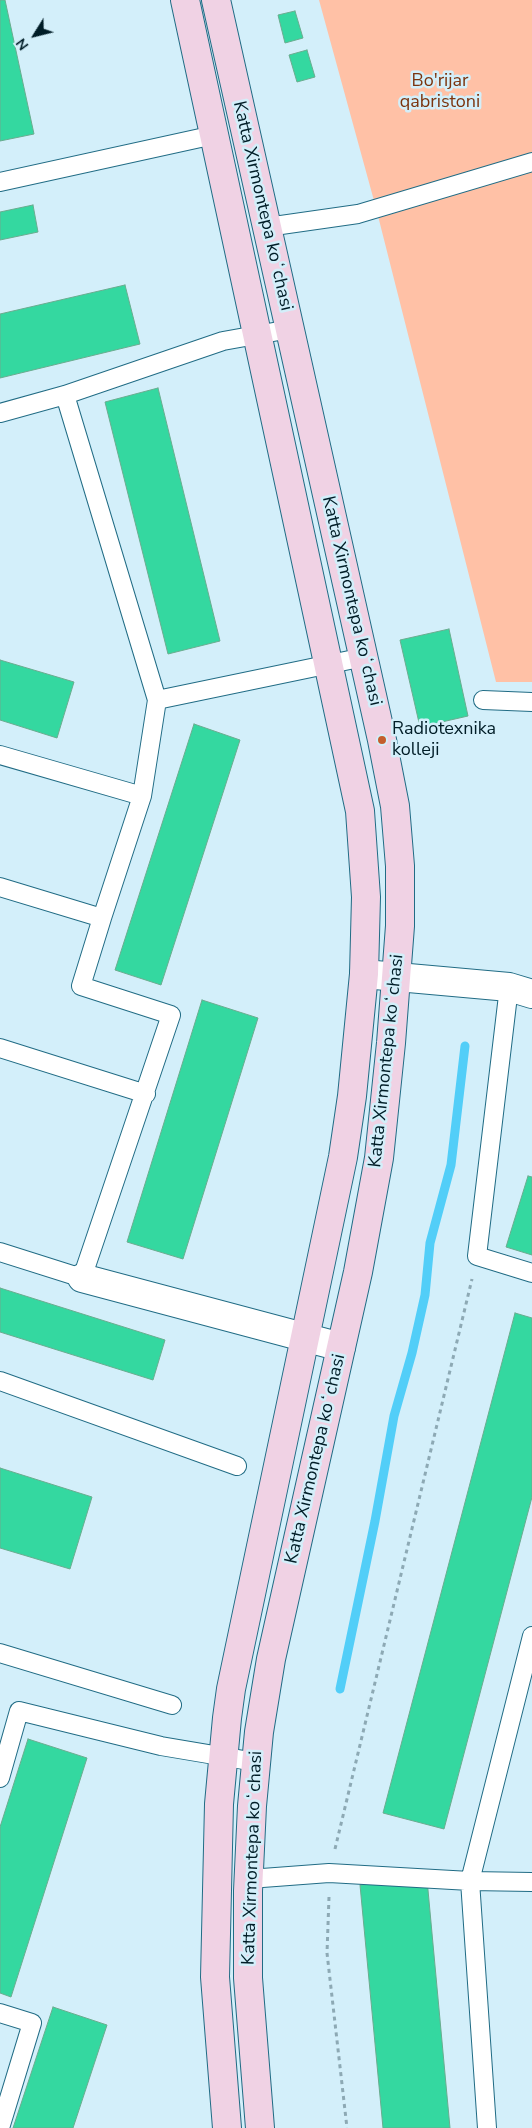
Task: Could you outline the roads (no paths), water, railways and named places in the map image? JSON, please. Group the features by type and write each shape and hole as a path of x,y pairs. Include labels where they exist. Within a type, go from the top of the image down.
{"main road":[{"name":"Katta Xirmontepa koʻchasi","path":"185,0 330,663 360,811 364,842 366,923 364,974 352,1096 343,1157 231,1689 223,1757 216,1891 216,1977 227,2128"},
{"name":"Katta Xirmontepa koʻchasi","path":"216,0 382,740 398,835 400,926 379,1158 358,1272 271,1659 256,1762 249,1879 248,1978 260,2128"}],"street":[{"path":"364,974 520,991"},
{"path":"82,1278 341,1347"}],"lane":[{"path":"0,182 214,136"},
{"path":"267,227 358,214 532,162"},
{"path":"0,413 65,395 222,341 290,328"},
{"path":"0,1252 82,1278 146,1094 171,1015 81,986 142,796 157,700 65,395"},
{"path":"157,700 364,657"},
{"path":"483,700 532,702"},
{"path":"0,755 142,796"},
{"path":"0,886 102,918"},
{"path":"520,991 477,1256 532,1273"},
{"path":"0,1048 146,1094"},
{"path":"0,1381 237,1466"},
{"path":"487,2128 470,1881 532,1636"},
{"path":"0,1653 172,1705"},
{"path":"0,1778 19,1711 161,1746 256,1762"},
{"path":"249,1879 329,1873 470,1881 532,1882"},
{"path":"0,2013 32,2023 0,2128"}],"waterway":[{"path":"340,1689 375,1521 394,1416 412,1353 425,1295 430,1243 451,1165 465,1046"}],"place":[{"name":"Radiotexnika kolleji","path":"382,740"}],"park label":[{"name":"Bo'rijar qabristoni","path":"440,92"}]}
